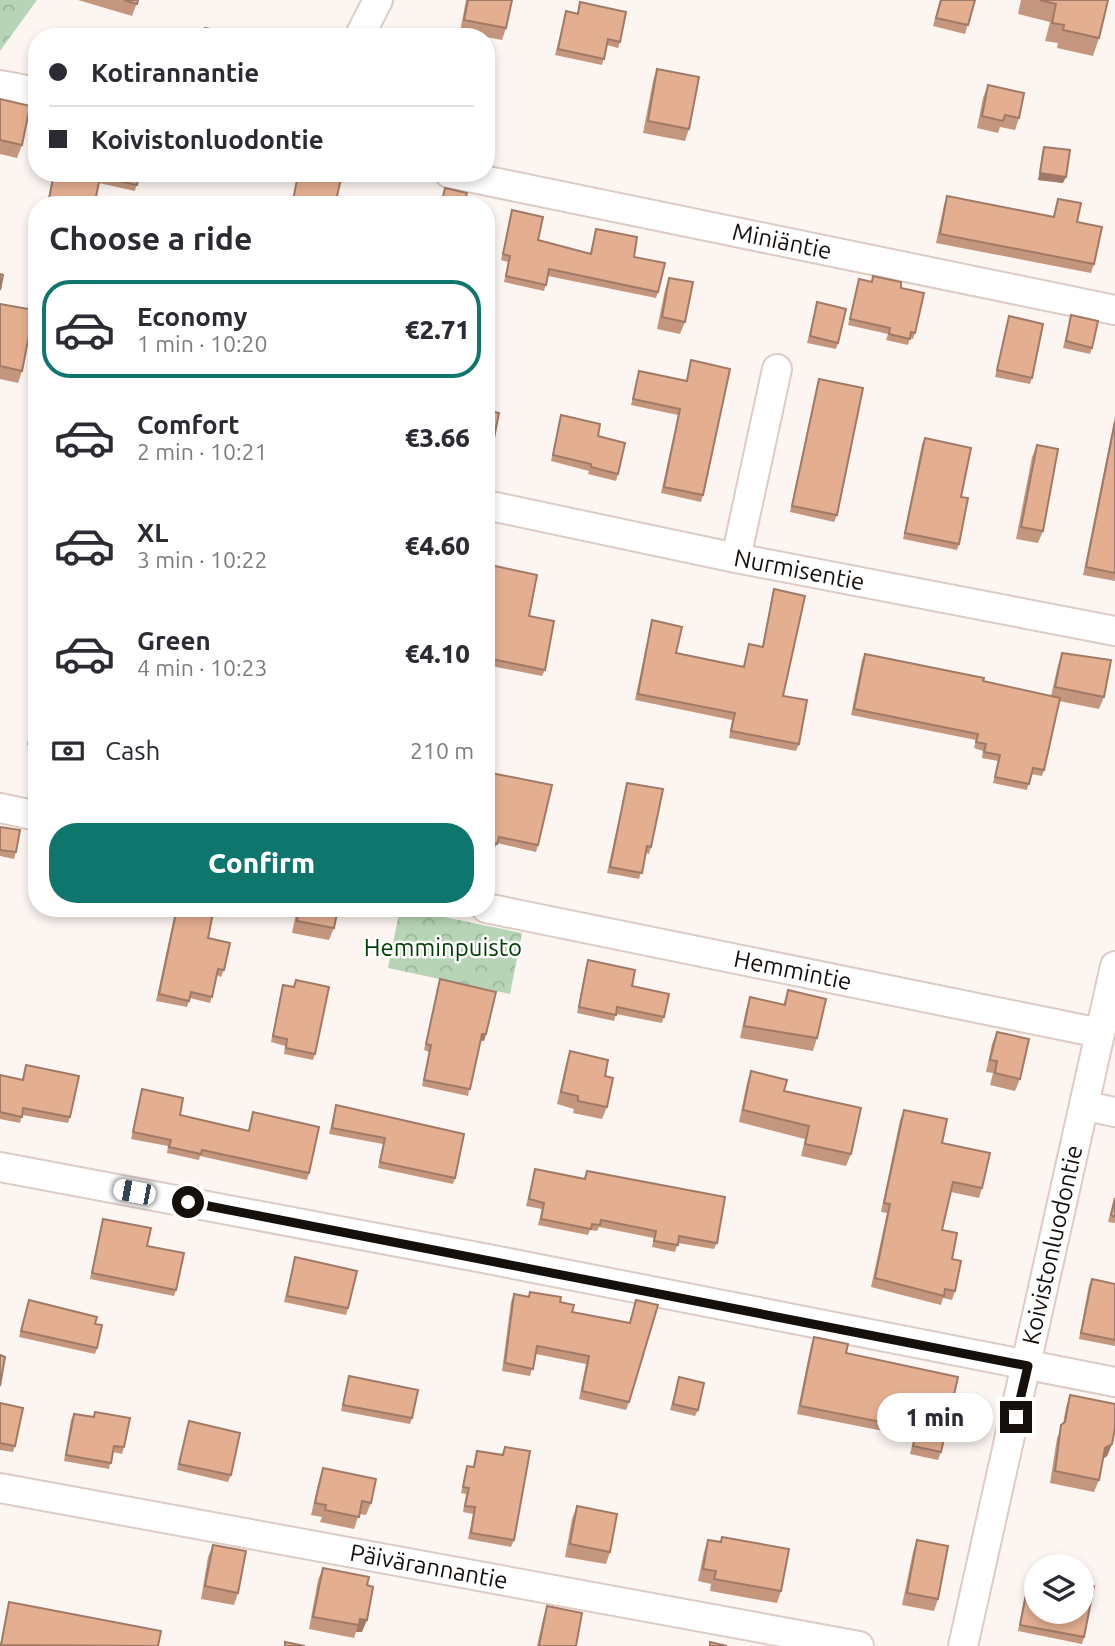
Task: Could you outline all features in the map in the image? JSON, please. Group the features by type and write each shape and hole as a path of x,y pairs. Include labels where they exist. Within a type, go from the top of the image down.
{"street":[{"path":"364,28 378,0"},
{"path":"0,85 28,90"},
{"name":"Miniäntie","path":"493,182 1115,310"},
{"path":"736,558 777,369"},
{"name":"Nurmisentie","path":"495,507 736,558 1115,631"},
{"path":"0,808 28,814"},
{"name":"Hemmintie","path":"495,910 1100,1033"},
{"name":"Koivistonluodontie","path":"963,1646 1028,1366 1115,966"},
{"path":"1086,1106 1115,1112"},
{"path":"0,1167 1115,1382"},
{"name":"Päivärannantie","path":"0,1488 859,1646"}],"green space":[{"path":"0,0 37,0 0,51"},
{"name":"Hemminpuisto","path":"398,917 444,917 522,933 510,994 388,968"}],"building":[{"path":"468,0 512,0 506,28 464,20"},
{"path":"941,0 975,0 968,25 936,18"},
{"path":"1040,0 1108,0 1099,38 1063,30 1064,25 1052,23 1056,4"},
{"path":"580,2 626,12 620,42 608,39 604,59 558,49 566,11 578,14"},
{"path":"657,69 699,77 689,129 648,121"},
{"path":"988,85 1024,93 1019,118 1005,115 1003,121 982,116"},
{"path":"0,99 28,106 22,145 0,140"},
{"path":"1044,147 1070,150 1066,177 1040,173"},
{"path":"52,182 99,182 96,196 50,196"},
{"path":"297,182 340,182 337,196 294,196"},
{"path":"445,188 467,193 466,196 443,196"},
{"path":"947,196 1054,217 1058,199 1081,203 1077,222 1102,227 1094,264 940,234"},
{"path":"512,210 543,217 538,240 591,254 596,229 637,237 634,257 665,263 658,292 549,269 546,285 506,276 510,256 503,254"},
{"path":"873,276 901,282 901,288 924,293 915,333 911,332 910,339 889,334 890,328 850,319 859,279 872,282"},
{"path":"669,278 693,282 685,322 662,317"},
{"path":"817,302 846,309 838,343 810,336"},
{"path":"0,304 28,309 28,340 22,371 0,366"},
{"path":"1071,315 1098,321 1092,348 1066,341"},
{"path":"1009,316 1043,324 1032,378 997,370"},
{"path":"691,360 730,369 703,495 664,487 680,409 633,399 639,371 687,381"},
{"path":"819,379 863,388 837,515 792,506"},
{"path":"495,412 499,413 495,433"},
{"path":"561,415 600,424 598,436 625,443 618,474 553,455"},
{"path":"1115,422 1115,573 1086,567"},
{"path":"925,438 971,448 961,497 968,498 959,544 905,533"},
{"path":"1037,445 1058,449 1043,531 1021,527"},
{"path":"495,566 537,575 529,616 554,621 545,670 495,660"},
{"path":"774,589 805,596 783,696 807,700 799,744 731,731 735,713 638,694 652,620 682,627 676,653 744,667 749,644 763,647"},
{"path":"1062,653 1111,660 1104,697 1055,687"},
{"path":"865,654 984,678 983,681 1060,698 1044,770 1033,768 1029,784 995,777 1000,755 984,752 986,744 976,742 978,734 854,709"},
{"path":"495,774 552,785 538,845 499,837 497,844"},
{"path":"627,783 663,789 651,847 647,846 642,873 610,867"},
{"path":"0,827 20,830 16,852 0,850"},
{"path":"175,917 212,917 208,938 230,943 224,970 218,969 212,997 191,992 189,1001 159,994"},
{"path":"298,917 336,917 334,928 297,921"},
{"path":"588,960 635,970 632,986 669,994 664,1017 617,1007 616,1015 579,1007"},
{"path":"440,979 496,992 486,1034 482,1034 470,1089 424,1080 431,1045 426,1044"},
{"path":"296,980 329,987 315,1054 286,1048 287,1039 273,1036 283,985 294,987"},
{"path":"788,990 826,999 817,1038 744,1026 750,997 785,1005"},
{"path":"997,1032 1029,1039 1020,1079 995,1073 997,1061 990,1060"},
{"path":"570,1051 608,1060 605,1076 613,1078 607,1107 578,1101 578,1096 561,1092"},
{"path":"26,1065 79,1076 70,1117 23,1108 22,1117 0,1112 0,1075 23,1080"},
{"path":"751,1071 787,1080 784,1091 861,1108 851,1154 805,1144 809,1126 743,1110"},
{"path":"142,1089 183,1098 180,1115 249,1131 253,1112 319,1127 309,1173 202,1150 201,1154 169,1147 171,1140 133,1132"},
{"path":"336,1105 464,1134 455,1178 380,1162 385,1138 332,1128"},
{"path":"904,1110 947,1119 942,1143 990,1153 982,1188 953,1182 942,1230 957,1233 952,1259 961,1261 955,1291 945,1289 944,1296 875,1278 890,1204 884,1203"},
{"path":"535,1169 585,1179 587,1171 725,1197 717,1243 679,1236 678,1245 654,1241 656,1231 601,1220 600,1225 592,1224 591,1229 541,1219 544,1203 529,1199"},
{"path":"1115,1198 1115,1217 1111,1215"},
{"path":"103,1219 151,1228 147,1246 184,1253 176,1290 92,1273"},
{"path":"295,1257 357,1271 348,1308 287,1296"},
{"path":"1092,1279 1115,1284 1115,1340 1081,1333"},
{"path":"530,1292 561,1297 560,1302 574,1305 572,1312 630,1323 636,1300 658,1305 629,1402 582,1391 589,1356 537,1346 533,1369 505,1363 514,1294 529,1297"},
{"path":"29,1300 97,1317 95,1324 102,1325 97,1348 21,1331"},
{"path":"814,1337 848,1344 846,1353 958,1377 941,1452 913,1446 917,1429 800,1406"},
{"path":"0,1355 5,1357 0,1386"},
{"path":"349,1376 418,1390 412,1418 343,1405"},
{"path":"679,1377 704,1383 698,1410 673,1404"},
{"path":"1070,1395 1115,1404 1112,1444 1105,1448 1099,1480 1055,1471 1061,1425 1065,1422"},
{"path":"0,1403 23,1408 15,1446 0,1443"},
{"path":"95,1412 130,1418 124,1447 114,1446 111,1463 66,1455 74,1414 94,1417"},
{"path":"189,1421 240,1433 231,1475 179,1464"},
{"path":"505,1447 530,1451 514,1540 471,1533 475,1507 465,1506 469,1488 463,1487 467,1466 474,1467 477,1451 503,1455"},
{"path":"323,1468 376,1479 371,1503 362,1501 359,1517 325,1510 326,1505 315,1503"},
{"path":"577,1506 617,1514 610,1552 570,1544"},
{"path":"722,1537 789,1549 781,1591 714,1579 716,1571 703,1569 708,1540 721,1542"},
{"path":"917,1540 948,1546 938,1599 907,1593"},
{"path":"213,1545 246,1551 238,1593 205,1586"},
{"path":"323,1568 369,1577 367,1585 373,1587 367,1620 360,1619 359,1625 313,1617"},
{"path":"9,1602 161,1631 158,1646 1,1645"},
{"path":"1024,1605 1024,1624 1087,1624 1084,1637 1020,1625"},
{"path":"547,1606 582,1613 576,1646 539,1646"},
{"path":"285,1642 305,1646 285,1646"},
{"path":"710,1642 727,1646 710,1646"}],"route":[{"path":"188,1202 1028,1366 1016,1417"}]}
